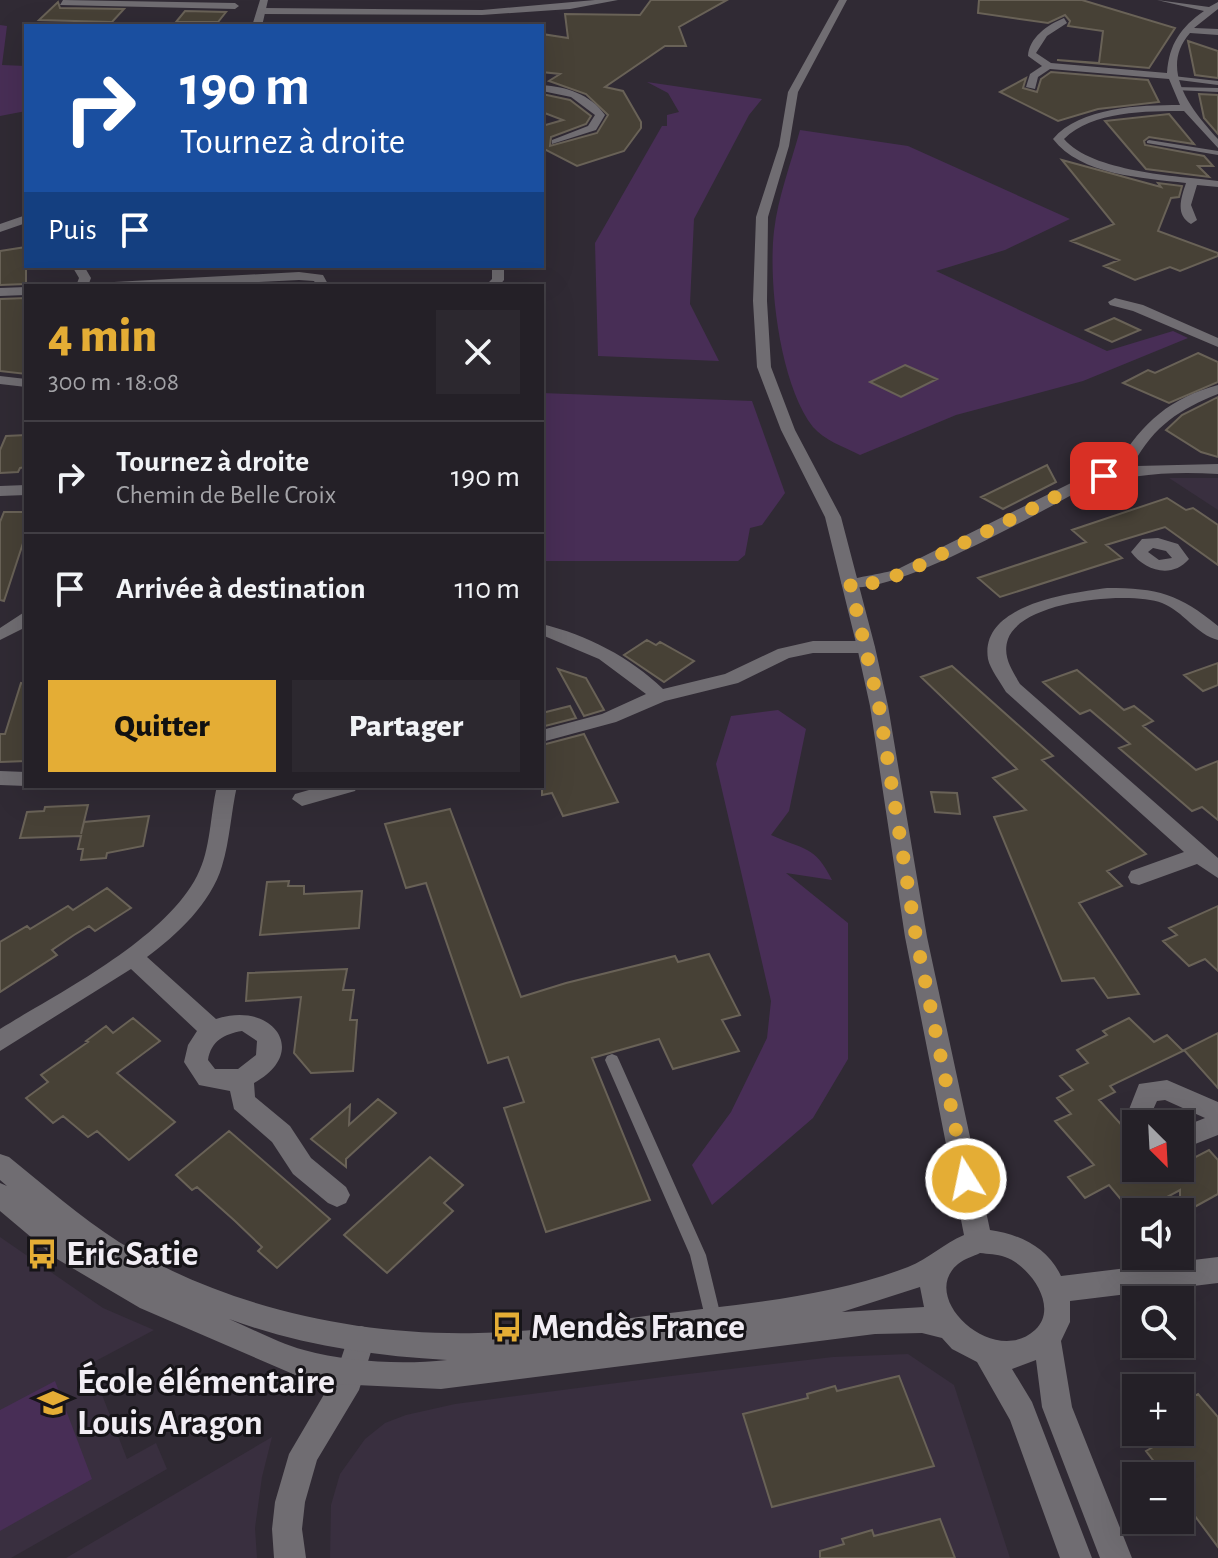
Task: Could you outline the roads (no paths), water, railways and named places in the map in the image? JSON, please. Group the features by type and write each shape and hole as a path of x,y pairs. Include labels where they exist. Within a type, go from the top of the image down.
{"street":[{"path":"263,5 458,14 546,9 614,0"},
{"path":"843,0 793,92 784,146 762,217 760,301 764,367 788,430 814,475 833,517 866,647 882,720 916,937 979,1241"},
{"path":"1161,0 1214,8"},
{"path":"63,3 235,6"},
{"path":"1214,8 1186,30 1173,53 1173,77 1184,108 1218,145"},
{"path":"453,24 460,20"},
{"path":"1064,21 1048,29 1032,48 1034,58 1048,66 1173,77"},
{"path":"1186,30 1218,32"},
{"path":"1031,87 1033,76 1048,66"},
{"path":"544,88 573,94 600,115 592,128 556,142"},
{"path":"1184,108 1164,107 1094,120 1063,132 1058,139 1063,148 1086,159 1218,184"},
{"path":"1191,220 1185,205 1192,181"},
{"path":"0,228 24,220"},
{"path":"309,276 318,268"},
{"path":"153,284 309,276 318,278 322,284"},
{"path":"0,292 24,291"},
{"path":"1115,302 1138,308 1218,343"},
{"path":"0,380 24,383"},
{"path":"1131,469 1126,464 1134,446 1163,413 1218,389"},
{"path":"850,583 887,580 1079,485 1131,469 1178,466 1218,469"},
{"path":"0,491 24,490"},
{"path":"1150,595 1157,565"},
{"path":"1218,635 1175,603 1150,595 1080,595 1022,613 1004,626 995,650 1002,675 1013,688 1218,870"},
{"path":"0,635 16,627 24,618"},
{"path":"544,630 560,634 619,664 659,696"},
{"path":"544,735 609,718 659,696 731,679 784,653 813,647 866,647"},
{"path":"0,778 24,779"},
{"path":"0,1041 153,942 192,906 209,873 227,788"},
{"path":"302,799 341,788"},
{"path":"1139,877 1198,855"},
{"path":"131,956 213,1031"},
{"path":"229,1023 253,1024 269,1037 271,1046 263,1066 242,1079 218,1082 200,1071 196,1053 200,1043 213,1031 229,1023"},
{"path":"242,1079 243,1102 281,1134 302,1166 337,1195"},
{"path":"1141,1110 1148,1091 1167,1090 1218,1113"},
{"path":"1194,1133 1218,1124"},
{"path":"0,1165 87,1236 165,1280 254,1316 322,1333 451,1347 901,1319 947,1326"},
{"path":"0,1195 66,1250 150,1299 300,1363 395,1376 488,1372 716,1330 891,1287 938,1267"},
{"path":"979,1241 1007,1245 1034,1259 1055,1290 1059,1308 1056,1325 1047,1339 1021,1354 1004,1356 987,1353 969,1344 947,1326 937,1312 932,1283 938,1267 948,1254 962,1245 979,1241"},
{"path":"1055,1290 1218,1270"},
{"path":"290,1558 287,1529 290,1502 304,1454 351,1371 361,1339"},
{"path":"1047,1339 1057,1407 1116,1558"},
{"path":"987,1353 1022,1412 1076,1558"}],"lane":[{"path":"1173,77 1218,83"},
{"path":"1176,89 1218,90"},
{"path":"1149,142 1218,153"},
{"path":"612,1060 698,1255 716,1330"}],"place":[{"name":"Eric Satie","path":"42,1254"},
{"name":"Mendès France","path":"507,1327"},
{"name":"École élémentaire Louis Aragon","path":"53,1403"}]}
